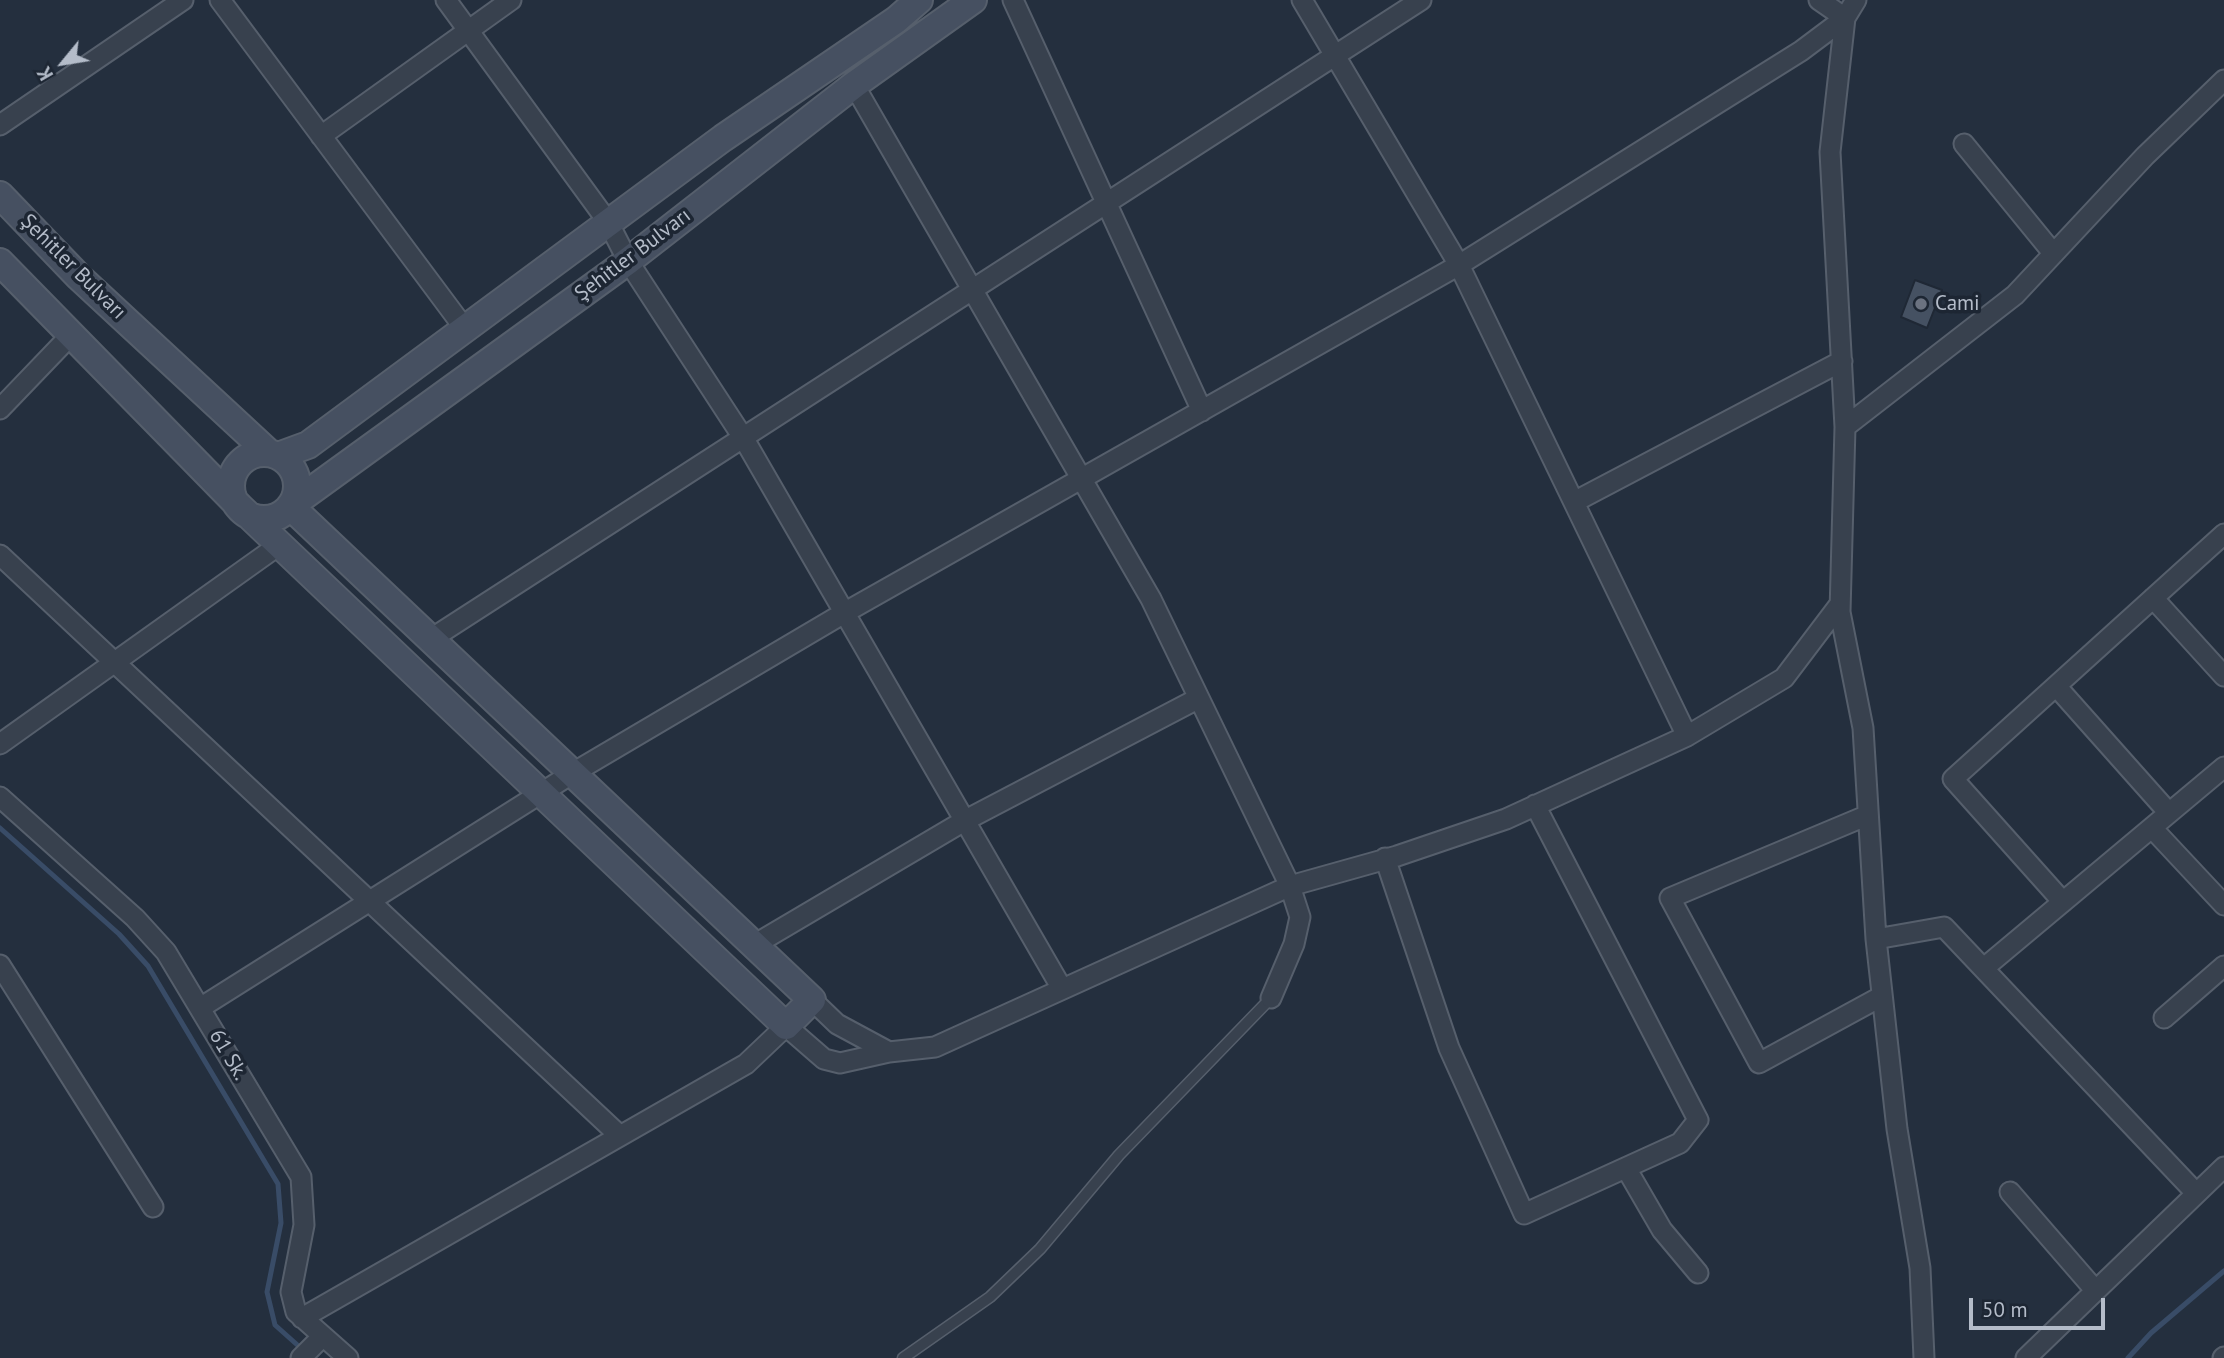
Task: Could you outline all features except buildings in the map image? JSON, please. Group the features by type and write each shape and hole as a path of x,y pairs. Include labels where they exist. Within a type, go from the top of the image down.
{"main road":[{"name":"Şehitler Bulvarı","path":"919,0 608,222 309,445 247,457 239,465 231,486 240,507 259,518 282,514 628,261 854,85 973,0"},
{"name":"Şehitler Bulvarı","path":"0,195 79,277 273,454 287,462 297,482 290,506"},
{"path":"0,262 279,545 786,1026 813,1000 290,506"}],"street":[{"path":"0,125 183,0"},
{"path":"220,0 465,330"},
{"path":"446,0 608,222 628,261 744,439 1060,988"},
{"path":"321,136 511,0"},
{"path":"1013,0 1202,411"},
{"path":"1302,0 1459,265 1687,736"},
{"path":"431,639 744,439 1105,201 1337,57 1421,0"},
{"path":"1819,0 1845,19"},
{"path":"1856,0 1845,19 1830,152 1845,427 1840,604 1863,728 1876,939 1898,1129 1920,1268 1924,1358"},
{"path":"200,1008 573,773 844,613 1459,265 1801,51 1845,19"},
{"path":"1845,427 2015,295 2145,156 2224,80"},
{"path":"854,85 1151,599 1290,886 1300,917 1294,944 1271,998"},
{"path":"1964,144 2053,253"},
{"path":"0,409 71,335"},
{"path":"1574,502 1842,361"},
{"path":"2063,902 1953,779 2222,539"},
{"path":"0,744 279,545"},
{"path":"0,555 620,1136"},
{"path":"2153,598 2224,676"},
{"path":"348,1358 312,1347 302,1318 746,1064 786,1026 824,1059 840,1063 889,1052 935,1047 1060,988 1290,886 1506,819 1687,736 1784,678 1840,604"},
{"path":"2056,686 2169,813"},
{"path":"754,945 964,821 1199,698"},
{"path":"1984,968 2224,767"},
{"name":"61 Sk.","path":"0,797 135,918 166,952 301,1177 304,1225 291,1292 296,1312 302,1318"},
{"path":"1385,858 1449,1048 1524,1214 1680,1143 1698,1119 1535,806"},
{"path":"1868,815 1670,898 1759,1063 1882,996"},
{"path":"2151,828 2224,905"},
{"path":"1876,939 1944,927 2195,1192"},
{"path":"0,965 153,1207"},
{"path":"2164,1018 2224,966"},
{"path":"813,1000 837,1024 889,1052"},
{"path":"2026,1358 2195,1192 2224,1167"},
{"path":"1626,1168 1661,1230 1698,1273"},
{"path":"2010,1192 2095,1290"}],"lane":[{"path":"903,1358 990,1297 1040,1249 1119,1155 1271,998"}],"waterway":[{"path":"0,828 119,934 148,966 278,1184 281,1223 267,1292 275,1325 303,1350"},
{"path":"2128,1358 2151,1333 2224,1271"}],"place":[{"name":"Cami","path":"1921,304"}]}
